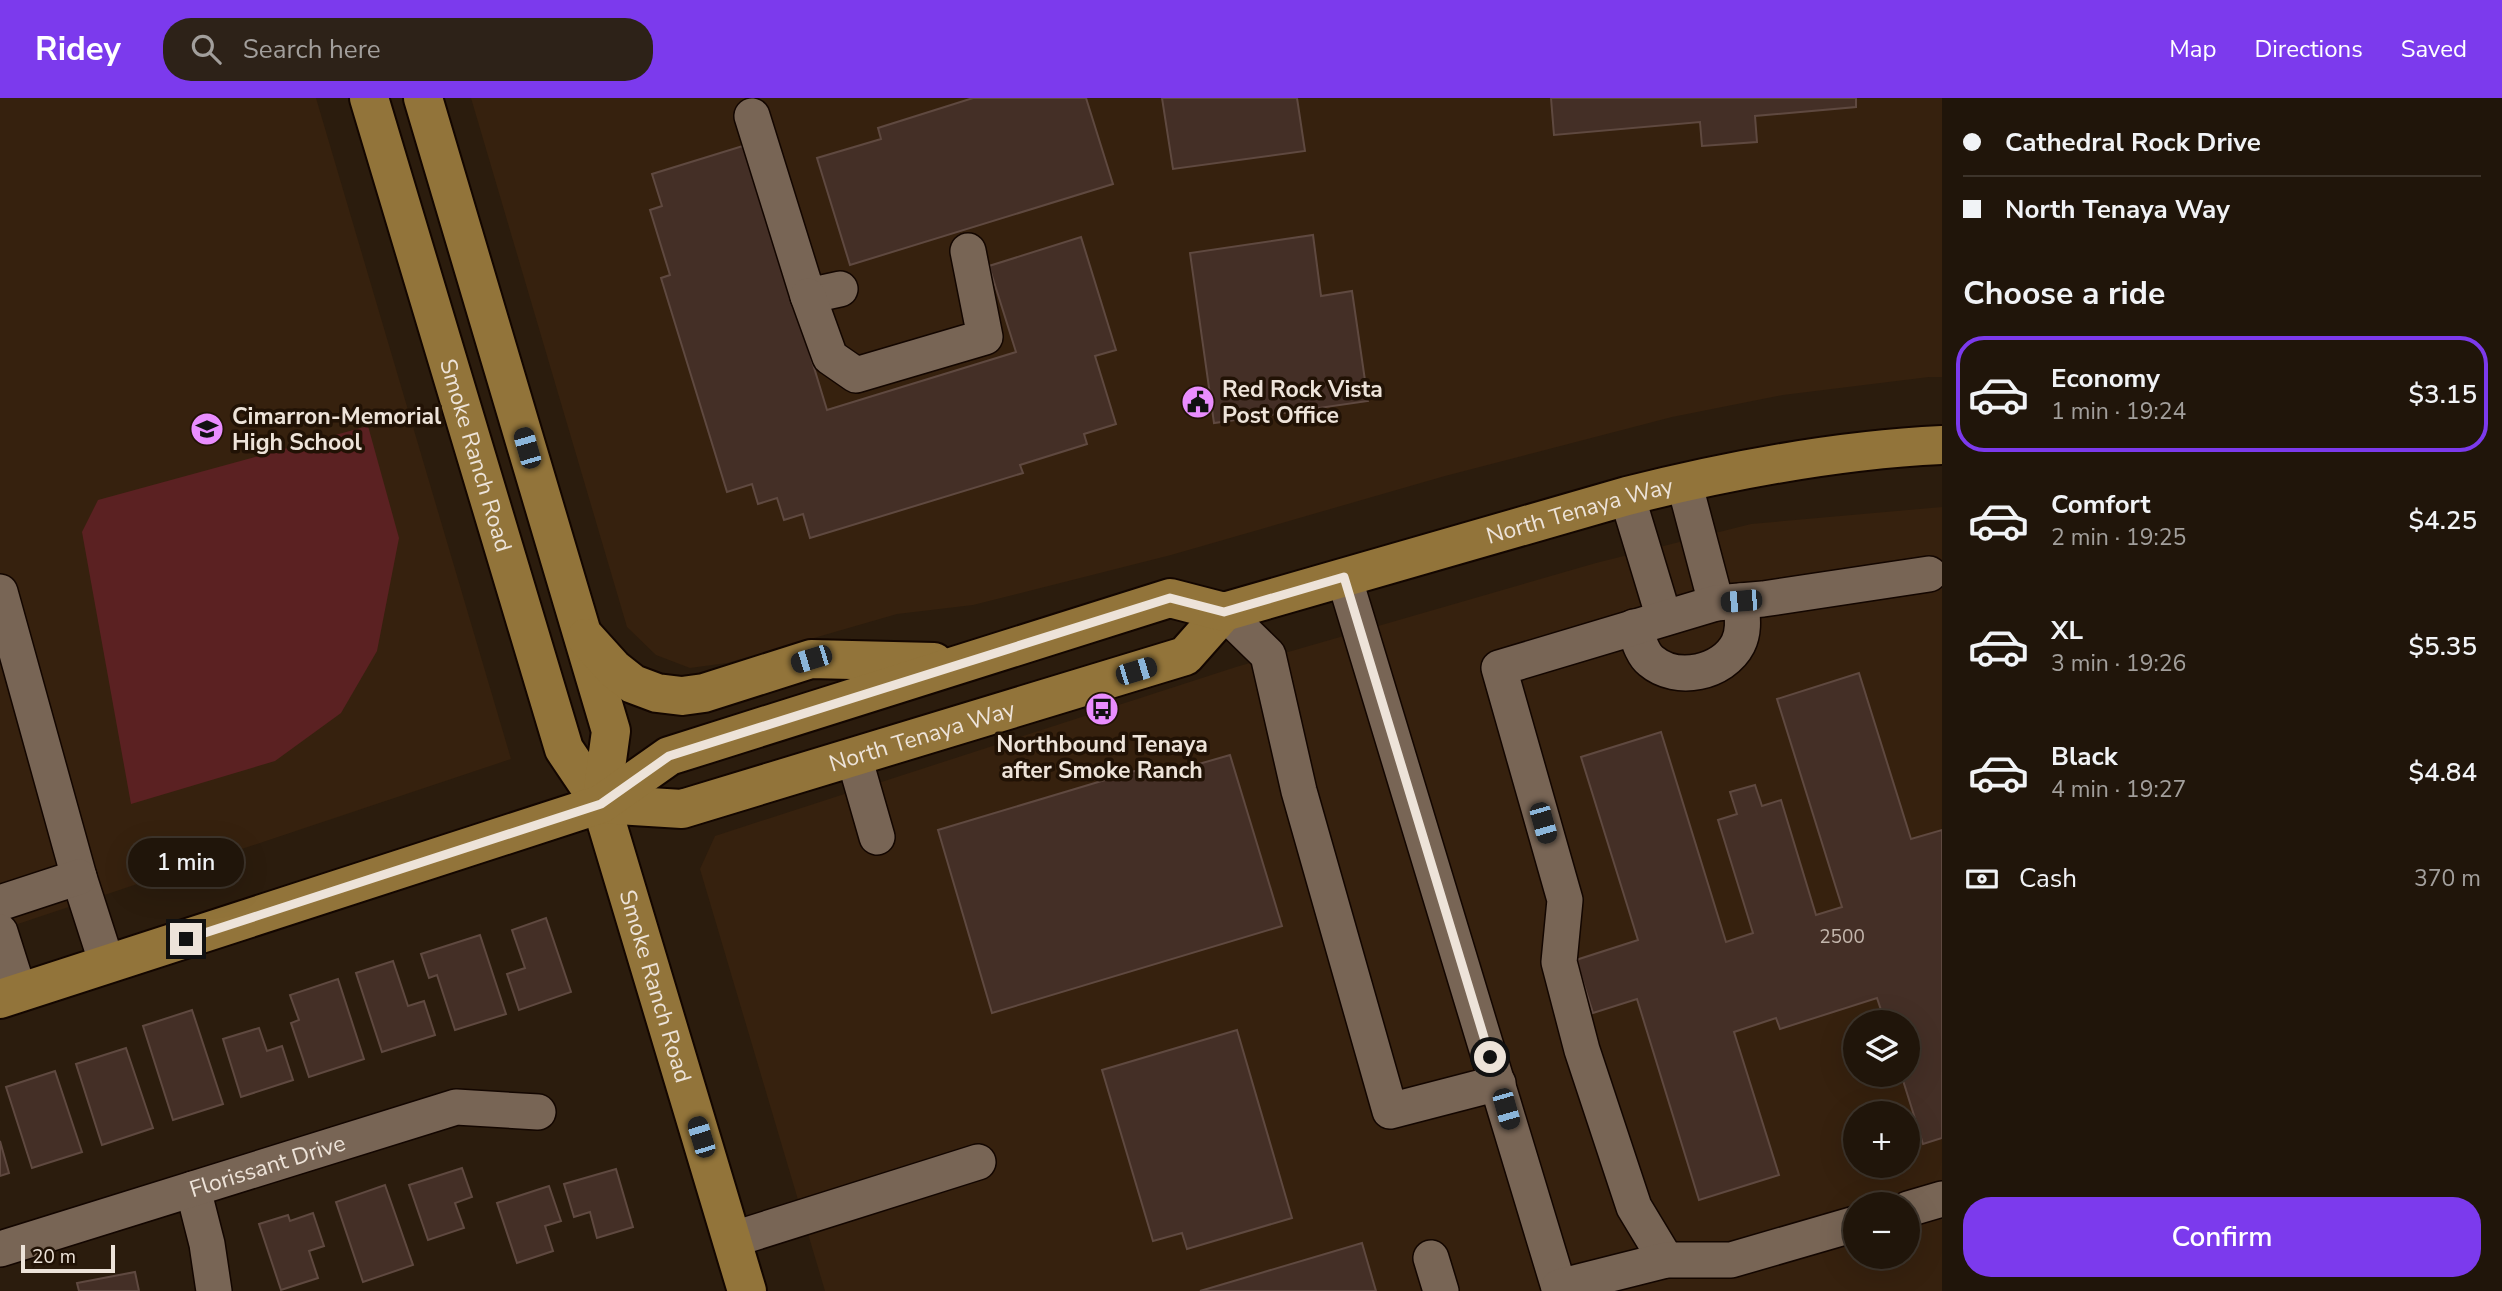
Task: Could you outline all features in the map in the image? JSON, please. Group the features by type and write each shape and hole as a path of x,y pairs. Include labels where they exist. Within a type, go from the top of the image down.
{"main road":[{"name":"Smoke Ranch Road","path":"369,98 564,750 601,804 747,1291"},
{"name":"Smoke Ranch Road","path":"423,98 611,731 601,804"},
{"name":"North Tenaya Way","path":"9,995 601,804 669,756 1170,598 1224,612 1684,482 1752,467 1820,457 1942,445"},
{"name":"North Tenaya Way","path":"601,804 682,809 1185,656 1224,612"},
{"path":"583,634 614,669 633,684 657,693 682,696 704,693 811,659 964,663"}],"street":[{"path":"752,116 824,293 830,357 856,376 985,337 968,251"},
{"path":"1627,496 1649,623 1650,661 1667,670 1704,671 1728,658 1738,643 1743,628 1729,602 1684,482"},
{"path":"1666,1260 1634,1207 1582,1050 1559,962 1565,900 1499,668 1729,602 1929,573"},
{"path":"1344,577 1559,1289 1666,1260 1731,1260 1843,1227"},
{"path":"0,592 79,877 107,964"},
{"path":"1224,612 1268,655 1299,792 1390,1111 1498,1083"},
{"path":"854,757 877,836"},
{"path":"0,903 79,877"},
{"path":"0,932 9,995"},
{"name":"Florissant Drive","path":"0,1249 456,1107 538,1112"},
{"path":"732,1240 978,1163"},
{"path":"193,1189 207,1244 214,1291"},
{"path":"1920,1205 1942,1199"}],"shaded area":[{"name":"Cimarron-Memorial High School","path":"0,98 316,98 511,759 0,930"},
{"path":"471,98 1942,98 1942,377 1783,395 1672,417 1445,476 1171,555 973,605 897,614 727,663 690,668 656,655 627,627"},
{"path":"368,426 399,538 377,651 341,713 275,761 131,804 82,532 98,500"},
{"path":"1942,507 1942,1291 825,1291 700,869 715,836 1236,667 1596,563 1751,524"}],"building":[{"path":"973,98 1086,98 1113,184 850,265 817,158 881,139 878,128"},
{"path":"1162,98 1297,98 1305,151 1173,169"},
{"path":"1551,98 1856,98 1856,107 1755,116 1757,142 1702,146 1700,122 1554,135"},
{"path":"746,145 827,410 1016,352 989,266 1081,237 1116,350 1095,356 1116,424 1084,434 1087,444 1020,465 1023,473 810,538 803,514 784,520 777,498 758,504 752,484 727,492 661,278 670,275 650,210 662,206 652,174"},
{"path":"1313,235 1321,296 1352,291 1368,401 1214,423 1190,253"},
{"path":"1859,673 1911,839 1942,830 1942,1138 1923,1144 1920,1134 1920,1101 1909,1101 1905,1087 1920,1087 1920,1010 1881,1010 1877,998 1780,1029 1776,1018 1734,1032 1779,1175 1699,1200 1637,999 1593,1013 1576,960 1638,940 1581,757 1661,732 1726,942 1753,933 1718,820 1737,814 1730,792 1755,785 1762,806 1781,800 1816,915 1842,907 1777,699"},
{"path":"1230,755 1282,926 992,1013 938,830 1155,765 1157,776"},
{"path":"546,918 571,992 519,1010 507,974 525,968 512,930"},
{"path":"480,935 506,1014 455,1030 437,975 429,978 421,954"},
{"path":"393,961 408,1006 424,1001 435,1035 382,1052 356,973"},
{"path":"338,979 364,1059 309,1077 291,1023 299,1020 290,995"},
{"path":"192,1010 223,1104 173,1120 143,1026"},
{"path":"259,1028 267,1051 282,1046 293,1080 241,1097 223,1039"},
{"path":"1237,1030 1292,1218 1187,1249 1182,1233 1153,1241 1102,1070"},
{"path":"126,1048 153,1128 102,1145 76,1064"},
{"path":"55,1071 82,1152 32,1168 6,1087"},
{"path":"0,1141 9,1173 0,1176"},
{"path":"462,1168 472,1197 455,1203 464,1228 428,1240 409,1185"},
{"path":"616,1169 633,1227 597,1238 590,1212 574,1217 564,1184"},
{"path":"385,1185 413,1265 363,1282 336,1202"},
{"path":"549,1186 561,1221 545,1226 553,1251 517,1263 497,1203"},
{"path":"313,1213 324,1246 309,1251 318,1278 281,1290 259,1224 288,1215 290,1221"},
{"path":"1362,1243 1376,1291 1200,1291"},
{"path":"135,1272 139,1291 79,1291 77,1283"}],"place":[{"name":"Red Rock Vista Post Office","path":"1198,402"},
{"name":"Cimarron-Memorial High School","path":"207,429"},
{"name":"Northbound Tenaya after Smoke Ranch","path":"1102,709"}],"route":[{"path":"186,939 601,804 669,756 1170,598 1224,612 1344,577 1490,1057"}]}
